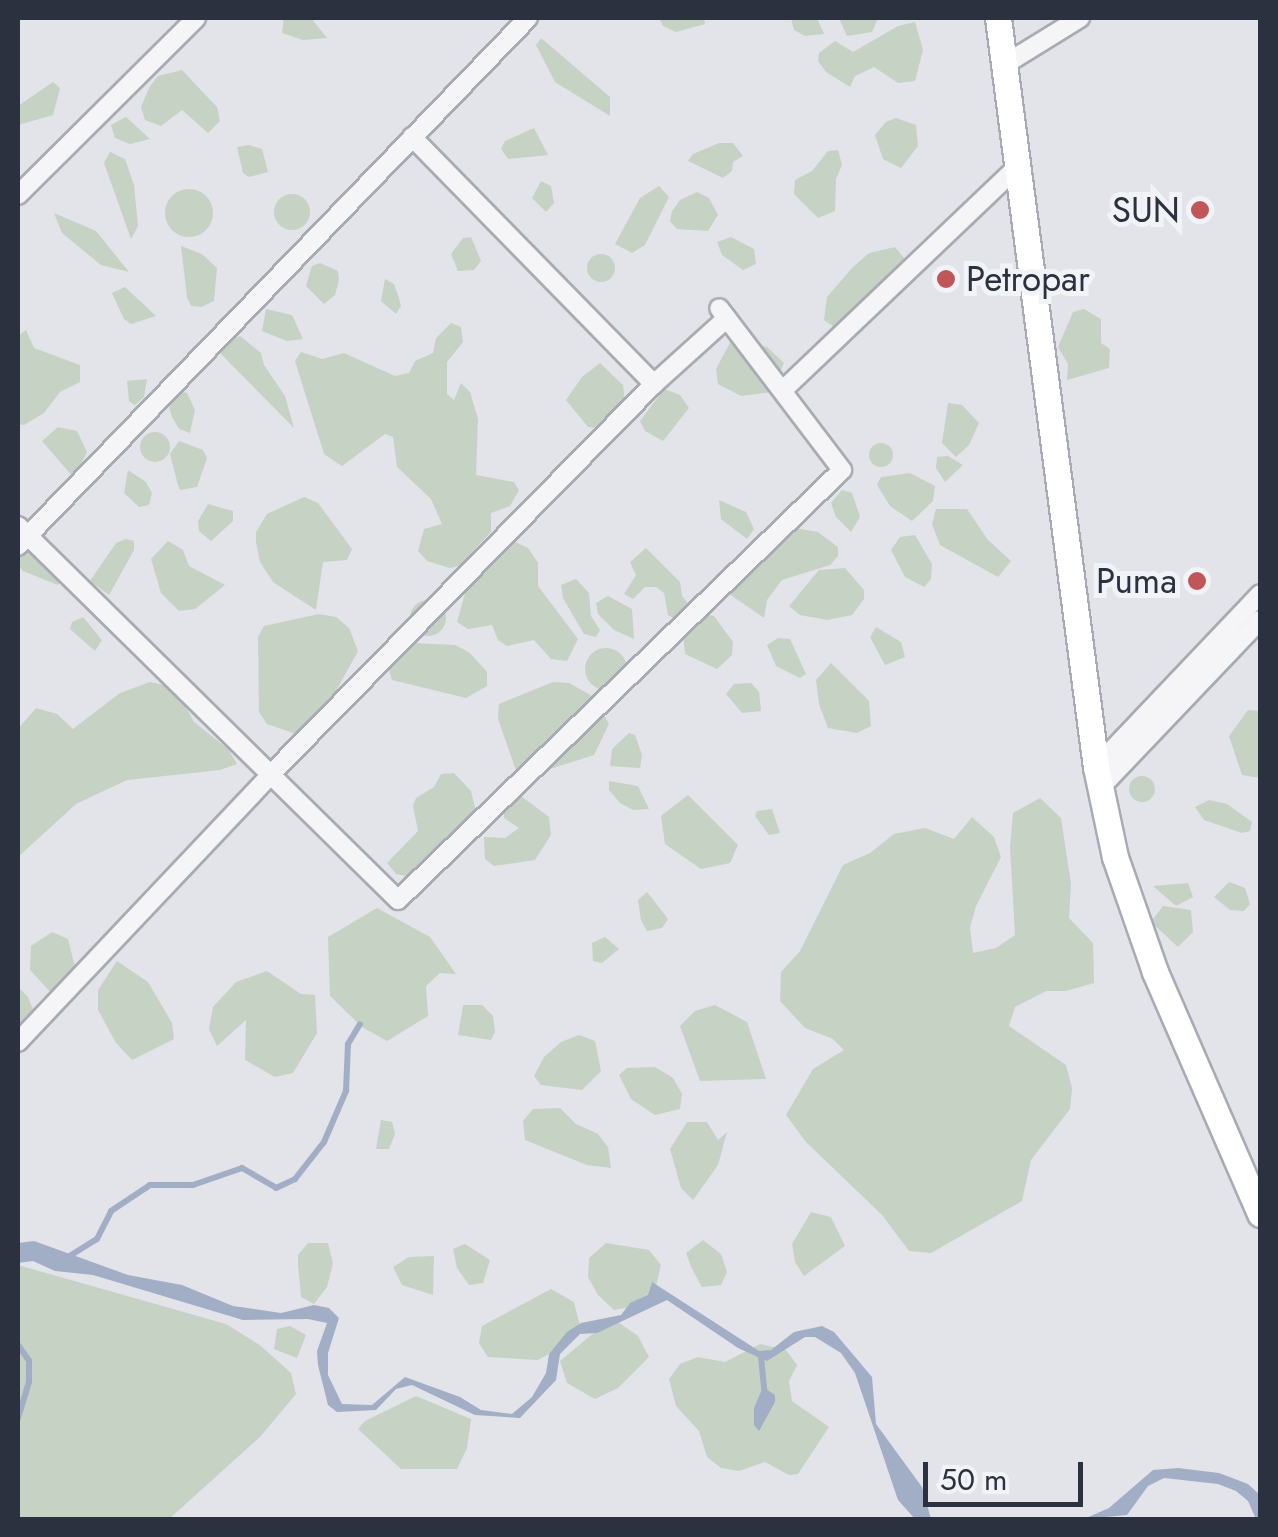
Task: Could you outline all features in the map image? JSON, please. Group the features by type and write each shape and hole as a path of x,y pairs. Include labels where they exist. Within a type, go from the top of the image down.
{"main road":[{"path":"998,18 1007,63 1098,778 1115,857 1148,953 1260,1214"}],"street":[{"path":"18,195 196,18"},
{"path":"18,1042 272,773 723,313 842,470 398,900 272,773 21,536 528,18"},
{"path":"1007,63 1080,18"},
{"path":"412,137 654,384"},
{"path":"782,390 1020,164"},
{"path":"1098,778 1260,594"},
{"path":"1098,778 1260,620"}],"green space":[{"path":"284,18 311,18 327,38 303,40 282,33"},
{"path":"659,18 704,18 705,24 676,32 663,26"},
{"path":"791,18 817,18 824,34 805,36 794,30"},
{"path":"839,18 878,18 872,32 847,36"},
{"path":"915,22 923,50 915,81 898,83 874,67 855,76 850,87 826,72 818,61 819,53 835,41 853,52 898,26"},
{"path":"541,38 610,97 610,116 555,82 536,45"},
{"path":"182,70 217,107 220,121 208,133 182,110 161,126 145,120 141,107 150,86 158,76"},
{"path":"53,82 60,88 53,115 18,125 18,106"},
{"path":"126,117 150,139 130,144 115,138 111,125"},
{"path":"896,118 916,125 918,146 901,168 883,159 875,135 886,122"},
{"path":"534,128 548,155 508,159 501,149 505,141"},
{"path":"719,143 733,143 743,156 733,162 732,171 723,178 688,161 693,154"},
{"path":"237,147 262,149 268,172 249,177 243,173"},
{"path":"838,150 842,165 836,179 835,211 818,218 794,194 795,180 812,171 828,151"},
{"path":"110,152 125,159 134,185 138,226 131,239 104,163"},
{"path":"541,181 551,186 554,203 546,212 532,198"},
{"path":"659,186 669,197 645,245 632,253 615,244 640,198"},
{"path":"189,189 206,196 213,213 206,230 189,237 172,230 165,213 172,196"},
{"path":"697,192 709,198 718,215 708,231 677,229 670,221 672,211 680,200"},
{"path":"292,194 305,199 310,212 305,225 292,230 279,225 274,212 279,199"},
{"path":"54,213 96,231 129,272 101,265 62,233"},
{"path":"471,237 481,261 474,270 458,271 451,254 463,238"},
{"path":"731,237 754,249 756,264 743,270 722,255 717,242"},
{"path":"181,246 202,254 217,268 214,301 201,307 191,306 187,297"},
{"path":"895,247 909,264 840,331 824,320 827,297 852,268 869,253"},
{"path":"601,254 611,258 615,268 611,278 601,282 591,278 587,268 591,258"},
{"path":"320,263 338,271 339,280 335,295 324,304 306,286 312,266"},
{"path":"385,279 394,284 399,298 401,306 396,314 381,301"},
{"path":"125,287 156,316 131,324 124,319 112,293"},
{"path":"266,309 292,315 303,339 287,341 262,331"},
{"path":"1084,309 1101,319 1101,343 1110,349 1109,368 1067,380 1068,364 1058,347 1073,312"},
{"path":"451,323 461,327 463,342 447,362 447,394 454,400 461,383 470,392 478,419 476,475 514,482 519,490 510,506 491,513 491,532 459,566 450,568 427,561 418,551 424,529 442,524 431,499 397,467 393,437 385,434 342,466 324,454 295,361 301,352 322,359 344,353 395,376 409,373 415,361 433,353 436,338"},
{"path":"26,330 34,348 80,365 80,382 60,392 44,413 24,425 18,424 18,336"},
{"path":"240,336 261,353 264,365 285,396 294,428 218,351 218,344"},
{"path":"732,339 767,347 784,363 772,392 741,396 718,384 716,369"},
{"path":"600,363 623,385 625,401 616,429 588,427 566,400 582,377"},
{"path":"147,379 144,397 135,405 129,401 127,381"},
{"path":"664,389 680,395 689,408 663,441 645,431 640,421"},
{"path":"178,391 187,393 195,410 190,433 179,429 169,407"},
{"path":"948,403 962,405 979,423 969,445 956,457 942,443"},
{"path":"58,427 77,431 87,452 74,478 42,441"},
{"path":"155,432 169,441 170,447 161,461 155,462 141,453 140,447 149,433"},
{"path":"179,441 203,450 207,458 197,487 180,490 178,485 170,454"},
{"path":"881,443 890,446 890,464 881,467 872,464 869,455 872,446"},
{"path":"948,456 963,465 945,482 936,468 937,457"},
{"path":"128,470 146,482 152,493 149,505 139,507 124,493"},
{"path":"910,473 935,486 933,501 912,521 890,506 877,485 881,477"},
{"path":"842,490 852,493 860,517 851,532 836,517 831,503"},
{"path":"304,497 318,503 352,549 347,560 323,562 316,610 273,582 260,562 256,542 256,532 267,514"},
{"path":"719,500 746,512 754,529 747,539 721,519"},
{"path":"208,504 233,511 233,521 211,541 199,531 198,521"},
{"path":"936,509 967,509 988,540 1011,561 998,577 940,545 932,524"},
{"path":"771,526 818,532 838,547 838,556 830,565 782,580 767,600 764,618 725,591 767,545"},
{"path":"915,535 932,564 931,579 924,587 905,577 891,550 900,537"},
{"path":"21,538 46,540 50,556 66,570 58,585 23,571 18,565"},
{"path":"134,541 134,550 109,595 90,581 116,543"},
{"path":"168,541 183,550 189,566 225,585 195,609 179,611 161,593 151,559"},
{"path":"515,542 528,548 538,563 538,586 578,639 567,661 551,659 534,640 507,646 498,640 492,625 468,629 457,622 469,579"},
{"path":"646,548 680,582 682,596 691,607 677,620 668,615 664,593 656,587 645,587 633,599 624,594 636,575 630,562"},
{"path":"845,568 864,590 864,599 852,615 827,620 800,615 789,606 819,570"},
{"path":"576,579 589,593 591,616 600,630 596,637 584,634 563,598 561,585"},
{"path":"608,596 632,609 634,639 614,630 598,614 596,603"},
{"path":"428,600 441,605 446,618 441,631 428,636 415,631 410,618 415,605"},
{"path":"319,614 336,617 349,628 358,651 330,702 302,735 267,724 259,712 258,637 264,626"},
{"path":"703,614 714,616 733,642 732,655 717,669 685,654 683,635"},
{"path":"83,617 102,640 95,651 70,629 72,622"},
{"path":"876,627 901,642 905,657 885,665 870,637"},
{"path":"778,638 790,639 806,674 800,678 776,666 767,645"},
{"path":"411,643 455,645 470,653 487,672 487,686 466,698 392,680 388,666"},
{"path":"606,648 621,654 627,669 621,684 606,690 591,684 585,669 591,654"},
{"path":"831,663 869,701 871,726 857,733 828,728 819,704 816,680"},
{"path":"150,682 168,686 181,698 194,722 228,749 237,764 220,770 127,780 76,804 18,857 18,729 36,708 57,714 73,729 120,693"},
{"path":"553,682 569,683 594,697 609,724 594,755 519,779 498,719 499,704"},
{"path":"751,683 759,692 761,711 742,713 726,694 734,684"},
{"path":"1248,710 1260,711 1260,778 1242,775 1229,736"},
{"path":"629,733 635,735 642,755 640,768 610,766 612,749"},
{"path":"454,773 471,791 477,816 411,877 396,874 387,863 418,831 413,806 416,798 434,787 441,774"},
{"path":"1142,776 1151,780 1155,789 1151,798 1142,802 1133,798 1129,789 1133,780"},
{"path":"609,781 638,786 649,809 633,810 620,803 609,790"},
{"path":"517,793 549,817 551,835 535,860 494,866 485,859 484,837 505,838 519,828 504,818 503,798"},
{"path":"688,795 738,845 730,863 701,869 665,844 661,816"},
{"path":"1040,798 1061,818 1071,884 1069,918 1093,943 1094,983 1066,991 1046,991 1015,1007 1009,1026 1066,1065 1072,1088 1070,1109 1031,1160 1022,1201 931,1253 909,1251 882,1215 806,1142 786,1115 813,1069 844,1050 833,1039 805,1028 780,1001 781,972 800,951 843,865 870,853 894,834 925,828 954,839 972,817 994,837 1001,857 976,906 970,927 973,953 996,948 1015,935 1010,847 1013,813"},
{"path":"1209,800 1227,804 1252,822 1250,831 1242,833 1204,820 1195,807"},
{"path":"772,809 780,833 769,835 755,816 757,811"},
{"path":"1229,882 1245,888 1250,904 1244,911 1230,910 1214,897"},
{"path":"1188,883 1193,897 1176,906 1153,886"},
{"path":"647,892 668,919 662,928 647,931 638,900"},
{"path":"1163,906 1191,910 1193,932 1178,947 1151,922"},
{"path":"377,908 430,937 456,974 440,973 426,986 428,1016 387,1041 362,1027 330,996 328,937"},
{"path":"52,932 68,939 78,979 53,995 30,970 31,946"},
{"path":"605,937 619,949 602,963 593,961 592,943"},
{"path":"117,961 148,982 172,1023 174,1039 132,1060 116,1043 98,1010 98,990"},
{"path":"267,971 301,994 315,995 317,1033 293,1073 275,1077 245,1060 246,1020 217,1046 209,1029 213,1007 236,982"},
{"path":"18,987 28,997 39,1025 18,1047"},
{"path":"463,1005 482,1005 493,1016 495,1032 491,1040 458,1035"},
{"path":"715,1005 747,1022 766,1079 700,1081 680,1026 695,1011"},
{"path":"579,1035 595,1041 601,1071 582,1090 541,1085 534,1076 544,1057 561,1042"},
{"path":"655,1067 673,1078 682,1094 680,1109 655,1115 631,1099 619,1075 627,1068"},
{"path":"560,1108 576,1124 598,1134 608,1147 611,1168 587,1165 525,1140 523,1121 533,1109"},
{"path":"381,1120 392,1122 395,1134 389,1149 376,1149"},
{"path":"687,1122 707,1122 718,1140 727,1132 718,1165 693,1200 681,1188 670,1149"},
{"path":"811,1212 831,1217 845,1246 804,1276 795,1262 792,1244"},
{"path":"703,1240 721,1254 727,1272 721,1285 702,1287 692,1269 686,1253"},
{"path":"308,1243 328,1243 333,1263 327,1287 314,1304 301,1297 298,1255"},
{"path":"606,1243 649,1250 661,1265 654,1295 641,1305 614,1310 598,1295 588,1277 589,1258"},
{"path":"465,1244 490,1260 483,1283 469,1285 457,1268 453,1249"},
{"path":"434,1256 433,1295 402,1285 393,1267 409,1257"},
{"path":"18,1265 226,1324 261,1346 291,1373 296,1394 260,1437 169,1519 18,1519"},
{"path":"551,1289 574,1302 580,1326 568,1343 538,1360 488,1357 479,1343 482,1326"},
{"path":"618,1322 638,1336 649,1357 618,1388 595,1399 567,1383 560,1361 602,1326"},
{"path":"290,1326 306,1335 297,1358 274,1349 277,1329"},
{"path":"760,1344 786,1350 797,1365 789,1381 792,1401 829,1427 798,1474 789,1475 765,1462 739,1471 721,1468 707,1457 699,1431 676,1406 669,1379 680,1364 698,1357 725,1362"},
{"path":"416,1396 471,1419 467,1448 457,1469 401,1469 358,1429 365,1421"}],"water":[{"path":"34,1241 128,1275 182,1285 233,1306 281,1313 314,1305 329,1308 339,1318 328,1353 328,1375 342,1404 372,1405 405,1377 460,1397 481,1410 512,1414 532,1397 546,1373 549,1354 567,1332 581,1323 621,1315 630,1303 648,1295 652,1282 759,1351 771,1350 794,1332 822,1326 834,1332 872,1377 876,1424 922,1487 931,1519 915,1519 898,1500 855,1373 841,1353 815,1337 805,1337 767,1361 738,1348 667,1300 597,1333 580,1334 560,1354 556,1380 520,1418 475,1415 412,1385 396,1389 376,1410 337,1412 328,1405 318,1365 317,1351 327,1323 308,1319 243,1320 93,1275 55,1271 33,1261 18,1263 18,1243"},
{"path":"763,1387 775,1395 775,1402 759,1431 754,1425 754,1408"},
{"path":"1178,1468 1219,1473 1248,1484 1260,1495 1260,1519 1256,1519 1248,1501 1236,1491 1218,1484 1164,1478 1148,1486 1127,1515 1084,1519 1109,1508 1153,1470"}],"waterway":[{"path":"68,1257 97,1239 111,1211 150,1185 193,1185 242,1168 276,1188 295,1179 324,1142 346,1091 348,1044 360,1024"},
{"path":"18,1345 29,1361 29,1382 18,1419"},
{"path":"761,1357 765,1398"}],"place":[{"name":"SUN","path":"1200,210"},
{"name":"Petropar","path":"946,279"},
{"name":"Puma","path":"1197,581"}]}
